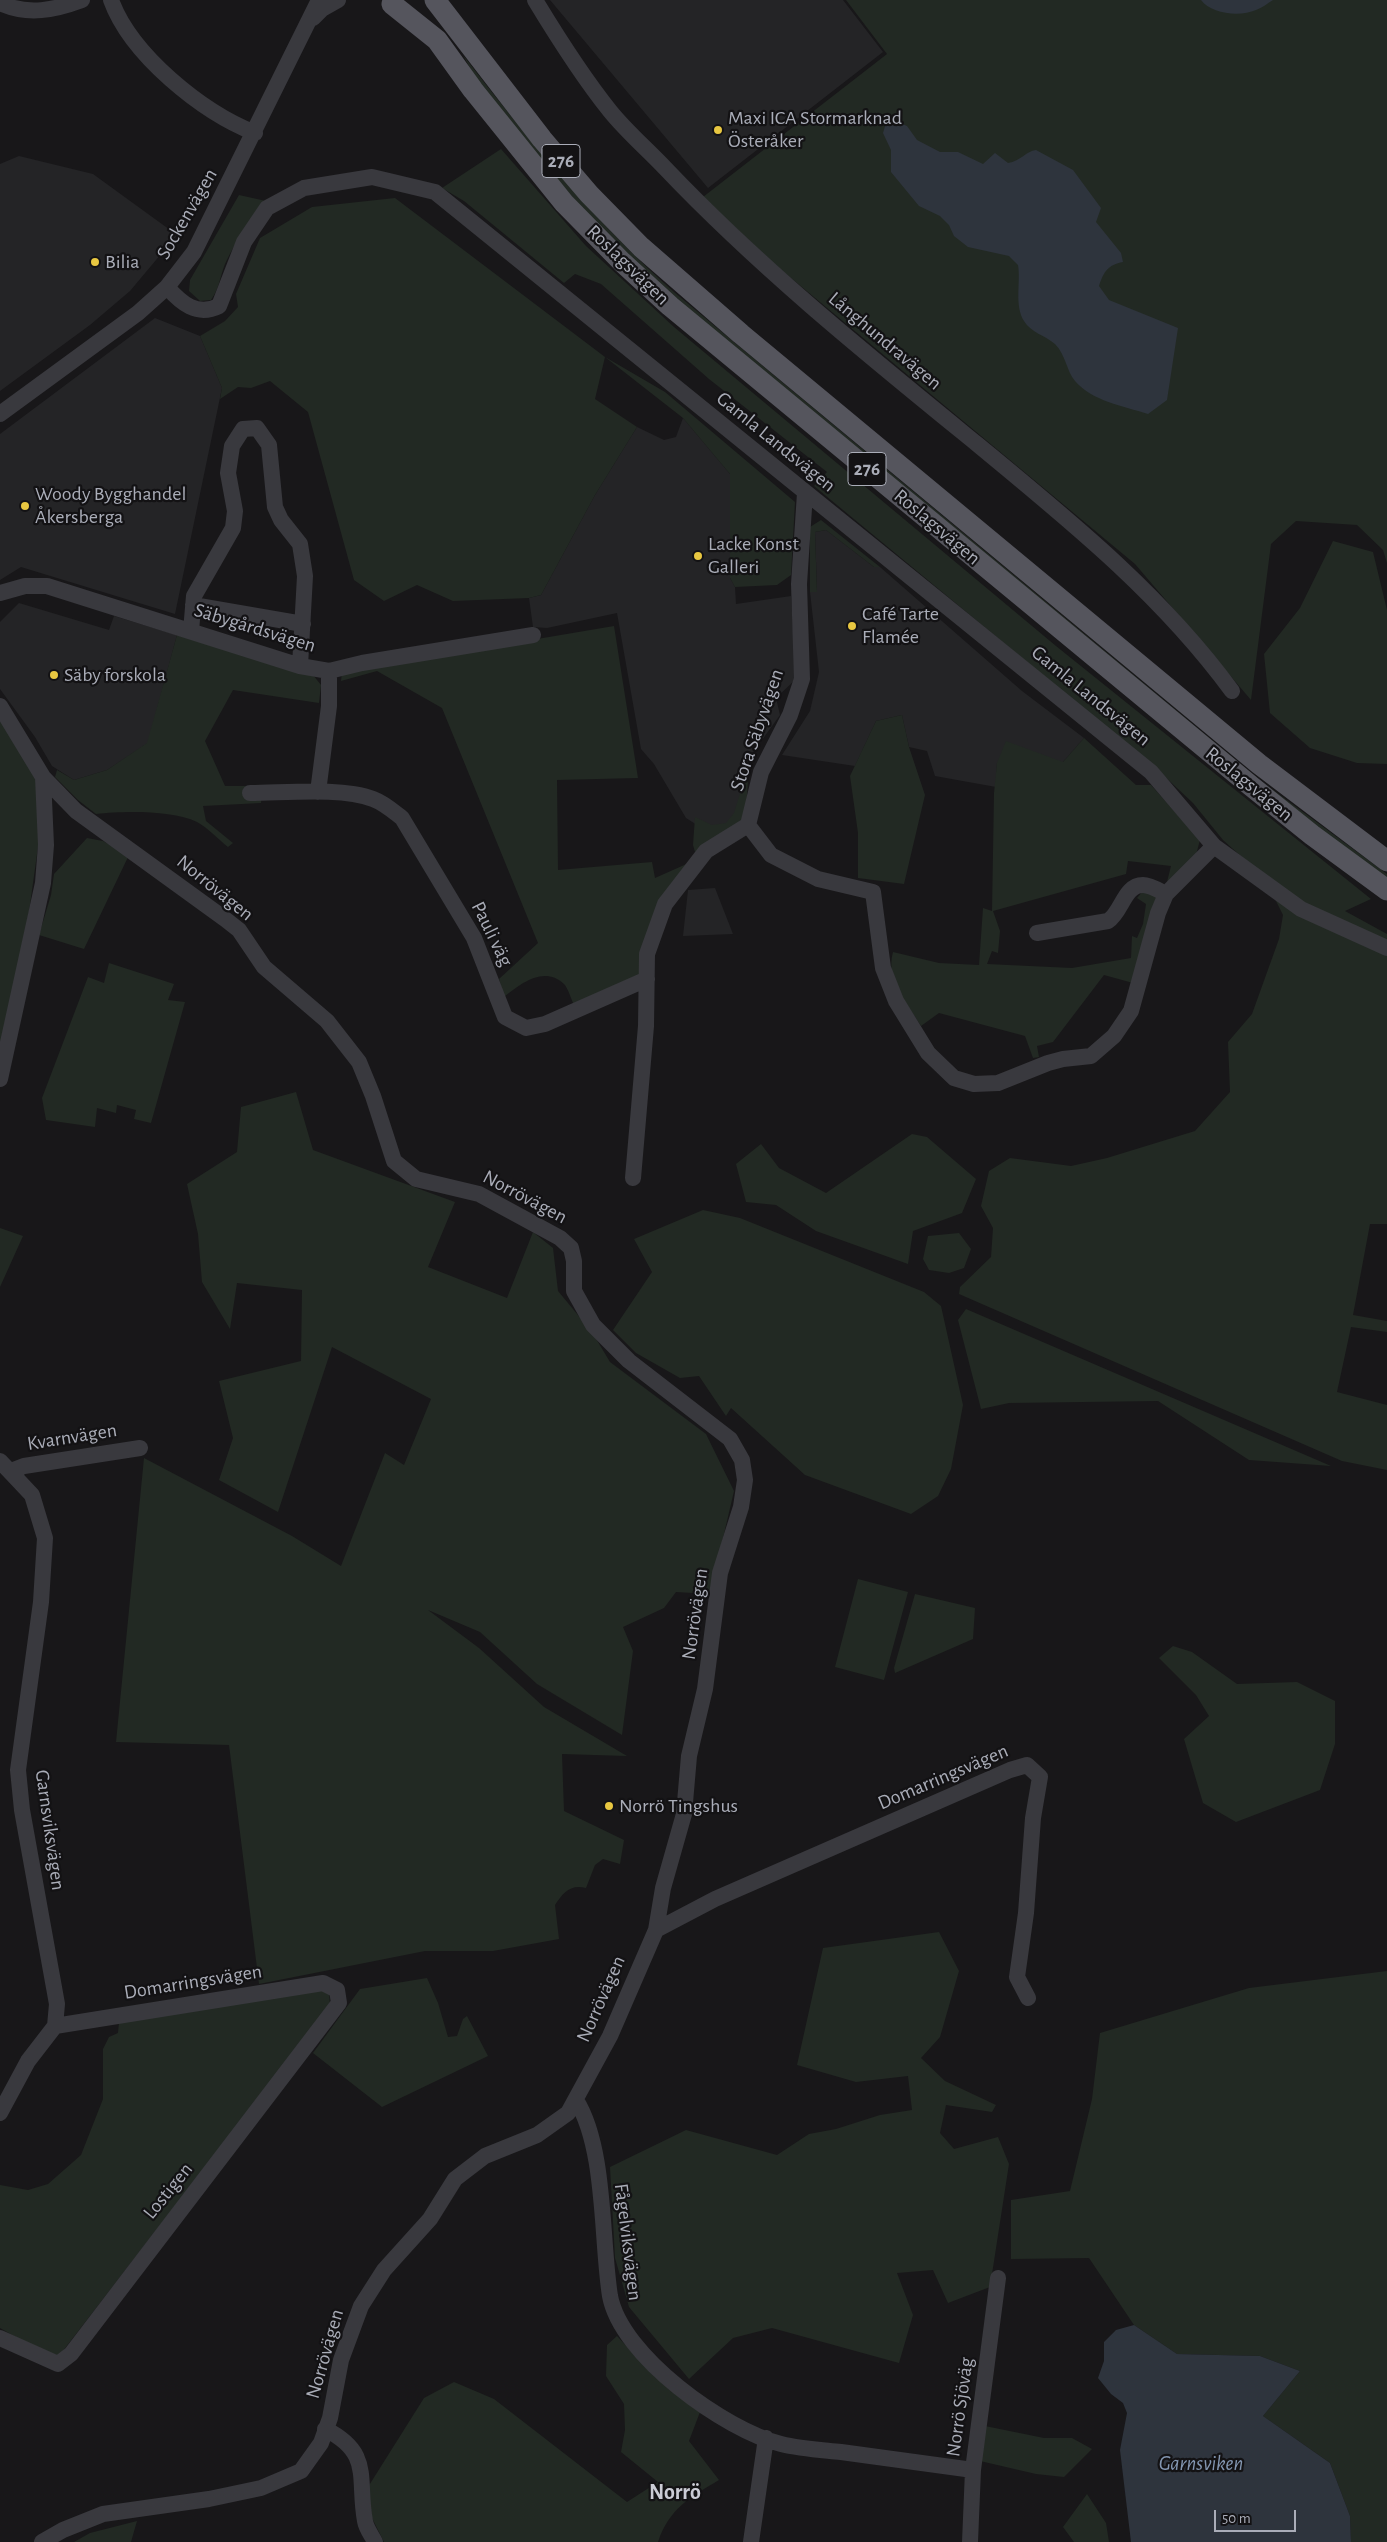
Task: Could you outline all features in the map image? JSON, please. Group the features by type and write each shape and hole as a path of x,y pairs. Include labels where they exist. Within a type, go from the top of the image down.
{"main road":[{"name":"Roslagsvägen","path":"435,0 542,139 589,194 641,247 763,353 1259,764 1387,861"},
{"name":"Roslagsvägen","path":"394,1 437,40 473,90 564,203 622,262 670,306 1251,786 1387,890"}],"street":[{"path":"0,3 20,10 44,11 82,0"},
{"path":"111,0 117,17 148,57 177,84 223,117 255,133"},
{"name":"Sockenvägen","path":"0,414 98,344 167,287 194,252 255,133 319,0"},
{"name":"Sockenvägen","path":"306,25 322,9 338,0"},
{"name":"Långhundravägen","path":"535,0 574,62 611,112 699,204 750,253 820,315 1115,561 1183,628 1232,691"},
{"name":"Gamla Landsvägen","path":"167,287 177,299 192,309 210,310 219,306 244,242 267,208 304,188 372,177 435,192 1151,772 1214,846 1301,909 1387,948"},
{"path":"191,631 194,596 233,528 235,511 228,473 232,446 243,429 258,428 269,445 275,506 282,520 300,544 305,576 300,666"},
{"name":"Stora Säbyvägen","path":"748,825 761,772 790,715 802,679 799,584 805,493"},
{"name":"Säbygårdsvägen","path":"0,593 25,586 47,586 300,666 329,671 362,663 533,635"},
{"path":"194,605 303,624"},
{"path":"318,792 329,706 329,671"},
{"name":"Norrövägen","path":"0,706 43,777 76,811 232,924 250,945 264,967 327,1021 359,1062 376,1104 394,1161 416,1179 479,1194 492,1199 560,1238 571,1248 574,1261 574,1291 594,1324 629,1361 730,1439 742,1460 745,1480 741,1507 720,1573 705,1689 689,1756 684,1814 663,1888 656,1930 610,2036 568,2114 537,2135 485,2156 455,2179 430,2219 384,2270 358,2315 341,2360 320,2443 301,2471 261,2488 209,2499 103,2514 63,2530 42,2542"},
{"path":"0,1079 43,883 46,845 43,777"},
{"name":"Pauli väg","path":"250,793 318,792 362,795 385,805 402,818 470,931 505,1016 518,1025 526,1028 546,1024 647,979"},
{"path":"633,1178 646,1026 647,954 665,904 706,851 748,825 771,855 873,892 883,968 896,1001 928,1053 954,1078 974,1084 998,1083 1063,1059 1091,1056 1107,1042 1131,1011 1158,913 1166,894 1214,846"},
{"path":"1037,933 1108,921 1116,917 1126,894 1144,884 1166,894"},
{"name":"Kvarnvägen","path":"6,1466 24,1466 140,1448"},
{"name":"Garnsviksvägen","path":"6,1466 32,1495 45,1538 41,1602 18,1770 22,1810 57,2004 55,2026"},
{"name":"Domarringsvägen","path":"656,1930 715,1898 1010,1770 1027,1765 1040,1777 1033,1818 1026,1913 1017,1977 1028,1998"},
{"name":"Domarringsvägen","path":"55,2026 323,1984 337,1990"},
{"name":"Lostigen","path":"0,2338 58,2364 71,2354 340,2003 337,1990"},
{"path":"0,2113 28,2062 55,2026"},
{"name":"Fågelviksvägen","path":"576,2100 583,2111 596,2164 610,2297 619,2324 661,2374 682,2390 738,2426 781,2444 973,2470"},
{"name":"Norrö Sjöväg","path":"970,2542 973,2470 998,2278"},
{"path":"325,2429 352,2446 360,2462 365,2523 375,2542"},
{"path":"751,2542 766,2438"}],"shaded area":[{"name":"Maxi ICA Stormarknad Österåker","path":"550,0 843,0 883,52 708,188"},
{"path":"846,0 1387,0 1387,563 1383,550 1357,525 1296,521 1271,544 1251,700 1135,564 773,263 703,197 887,54"},
{"path":"463,55 512,117 589,208 616,237 674,292 1261,781 1387,874 1387,882 1318,832 716,336 596,226 477,81"},
{"path":"501,149 586,246 674,327 1056,646 1371,899 1345,911 1387,934 1387,1224 1370,1224 1353,1315 1387,1321 1387,1332 1351,1327 1337,1392 1387,1405 1387,1470 1342,1461 959,1294 960,1287 991,1257 993,1228 981,1206 989,1171 1010,1158 1071,1166 1107,1158 1195,1131 1230,1092 1228,1042 1252,1014 1279,939 1283,915 1264,877 1223,840 1193,803 1161,773 814,486 827,472 709,379 601,284 575,274 564,283 464,201 442,188"},
{"path":"19,156 93,174 177,235 130,291 90,325 0,391 0,164"},
{"path":"239,195 266,201 234,247 225,264 214,296 211,300 200,301 189,291 190,280"},
{"path":"395,198 605,357 595,399 637,427 595,495 541,595 529,598 453,601 417,585 384,601 354,580 308,412 270,381 251,388 238,387 220,399 222,388 200,336 225,321 238,307 236,294 260,238 312,207"},
{"path":"155,318 200,336 222,388 175,614 21,567 0,580 0,434"},
{"path":"605,357 665,392 795,502 791,575 777,585 735,587 730,578 730,474 683,418"},
{"path":"683,418 730,474 730,578 735,587 736,604 791,596 796,679 776,698 780,715 749,758 746,812 737,823 705,830 686,818 654,764 641,749 617,613 547,628 533,627 529,598 541,595 595,495 637,427 664,440 676,437"},
{"path":"821,520 880,567 874,567 826,530 815,532 817,592 810,592 810,527"},
{"path":"826,530 874,567 880,567 1022,691 1084,738 1063,762 997,763 996,787 935,776 927,751 909,747 902,715 876,721 855,766 782,755 810,711 819,672 810,592 817,591 815,532"},
{"path":"1333,541 1373,552 1387,610 1387,764 1357,763 1310,748 1270,713 1264,654 1300,608"},
{"path":"19,603 109,630 114,616 177,635 148,743 107,770 74,780 52,766 35,737 0,689 0,622"},
{"path":"614,626 638,778 557,780 558,870 652,862 655,878 691,862 640,976 574,1005 564,984 548,976 540,976 525,982 504,997 499,979 538,943 442,708 377,671 341,681 342,672"},
{"path":"177,635 313,675 321,685 319,703 233,690 205,741 225,786 263,786 261,803 203,806 206,821 233,843 228,847 201,824 175,815 148,812 96,814 78,800 55,777 57,770 74,780 107,770 147,743"},
{"path":"902,715 909,747 925,795 904,884 858,878 858,833 850,776 876,721"},
{"path":"0,720 37,779 42,818 29,912 0,1056"},
{"path":"1084,738 1136,785 1151,785 1200,840 1196,855 1171,883 1167,882 1171,866 1128,861 1126,874 993,911 1000,931 998,953 992,951 987,964 1072,968 1131,958 1132,936 1137,938 1143,924 1146,904 1137,898 1143,891 1161,895 1133,983 1104,975 1053,1042 1037,1046 1039,1057 1033,1058 1025,1036 939,1013 921,1026 895,982 891,962 893,952 939,963 979,965 983,908 992,911 994,793 997,763 1006,741 1063,762"},
{"path":"745,777 748,778 746,812 742,823 695,852 693,845 695,817 712,825 726,823 734,813"},
{"path":"87,838 103,841 129,855 84,949 39,935 51,895 54,874"},
{"path":"715,888 733,934 683,936 688,890"},
{"path":"109,963 174,984 168,1000 185,1002 151,1123 134,1119 136,1110 117,1105 116,1113 97,1108 95,1127 46,1120 42,1098 88,977 104,983"},
{"path":"296,1092 313,1150 455,1202 428,1267 507,1298 533,1232 553,1248 558,1291 592,1332 610,1362 706,1434 734,1491 710,1594 676,1592 664,1608 623,1627 633,1651 622,1735 537,1684 480,1632 428,1610 479,1648 544,1707 627,1756 562,1754 564,1811 624,1840 620,1864 603,1859 595,1865 586,1888 571,1888 555,1905 559,1939 493,1951 425,1951 259,1984 229,1745 116,1742 144,1458 292,1536 341,1566 385,1453 404,1465 431,1399 332,1347 278,1512 219,1480 233,1438 219,1381 301,1361 302,1290 237,1283 230,1329 202,1282 198,1234 187,1184 237,1152 241,1107"},
{"path":"912,1134 927,1137 976,1179 962,1213 913,1231 908,1264 816,1231 776,1205 746,1202 736,1164 761,1144 779,1168 826,1193"},
{"path":"703,1210 740,1218 924,1292 941,1306 963,1405 951,1469 938,1496 911,1514 805,1475 731,1408 726,1416 699,1376 680,1378 636,1353 613,1330 652,1272 634,1239"},
{"path":"0,1228 23,1236 0,1287"},
{"path":"959,1233 971,1249 964,1268 949,1273 929,1270 923,1259 928,1236"},
{"path":"966,1309 1331,1466 1249,1460 1158,1401 1009,1403 981,1409 958,1320"},
{"path":"858,1579 908,1592 884,1680 835,1667"},
{"path":"915,1594 975,1608 973,1639 895,1673 894,1668"},
{"path":"1173,1646 1192,1652 1237,1684 1297,1682 1335,1701 1335,1744 1320,1790 1236,1822 1203,1803 1184,1739 1209,1716 1196,1695 1159,1658"},
{"path":"939,1932 959,1971 940,2037 921,2058 945,2081 996,2105 992,2112 946,2105 940,2133 954,2149 998,2137 1009,2164 990,2287 948,2303 933,2270 897,2273 913,2315 899,2363 772,2328 733,2338 689,2379 629,2307 615,2258 610,2167 686,2130 777,2155 809,2134 836,2129 880,2115 912,2110 908,2076 856,2082 797,2065 823,1948"},
{"path":"1387,1971 1387,2542 1351,2542 1350,2516 1330,2463 1263,2416 1300,2371 1260,2356 1177,2354 1134,2325 1089,2258 1011,2259 1011,2200 1070,2191 1092,2099 1100,2033 1249,1988"},
{"path":"427,1978 438,2003 448,2037 457,2036 463,2019 467,2016 488,2056 382,2107 313,2053 360,1989"},
{"path":"319,1986 329,1992 330,2005 59,2356 35,2348 0,2328 0,2185 28,2190 48,2184 81,2155 103,2099 103,2049 109,2037 118,2033 119,2022"},
{"path":"617,2336 655,2377 700,2412 689,2441 719,2480 690,2498 674,2512 658,2542 384,2542 372,2518 368,2487 424,2398 454,2382 494,2399 627,2502 658,2482 621,2452 625,2430 624,2404 606,2376 607,2345"},
{"path":"985,2426 1044,2438 1072,2438 1092,2449 1064,2477 1036,2474 980,2461"},
{"path":"1087,2494 1106,2523 1109,2542 1074,2542 1063,2527"},
{"path":"137,2521 131,2542 74,2542 90,2533"}],"water":[{"path":"1201,0 1273,0 1256,10 1234,14 1219,11 1206,5"},
{"path":"895,121 907,126 917,140 940,152 958,152 983,164 995,153 1008,163 1036,150 1073,170 1101,208 1096,222 1121,253 1123,262 1107,270 1099,286 1109,300 1178,328 1167,400 1148,414 1099,398 1082,388 1075,381 1059,348 1030,328 1021,315 1018,301 1018,265 1009,256 968,247 954,236 949,225 940,216 919,206 891,172 891,150 883,133 886,123"},
{"name":"Garnsviken","path":"1134,2325 1177,2354 1260,2356 1300,2371 1263,2416 1330,2463 1350,2516 1351,2542 1131,2542 1120,2450 1127,2413 1123,2403 1111,2394 1098,2378 1104,2361 1104,2342 1116,2330"}],"place":[{"name":"Maxi ICA Stormarknad Österåker","path":"718,130"},
{"name":"Bilia","path":"95,262"},
{"name":"Woody Bygghandel Åkersberga","path":"25,506"},
{"name":"Lacke Konst Galleri","path":"698,556"},
{"name":"Café Tarte Flamée","path":"852,626"},
{"name":"Säby forskola","path":"54,675"},
{"name":"Norrö Tingshus","path":"609,1806"}],"district":[{"name":"Norrö","path":"675,2492"}]}
